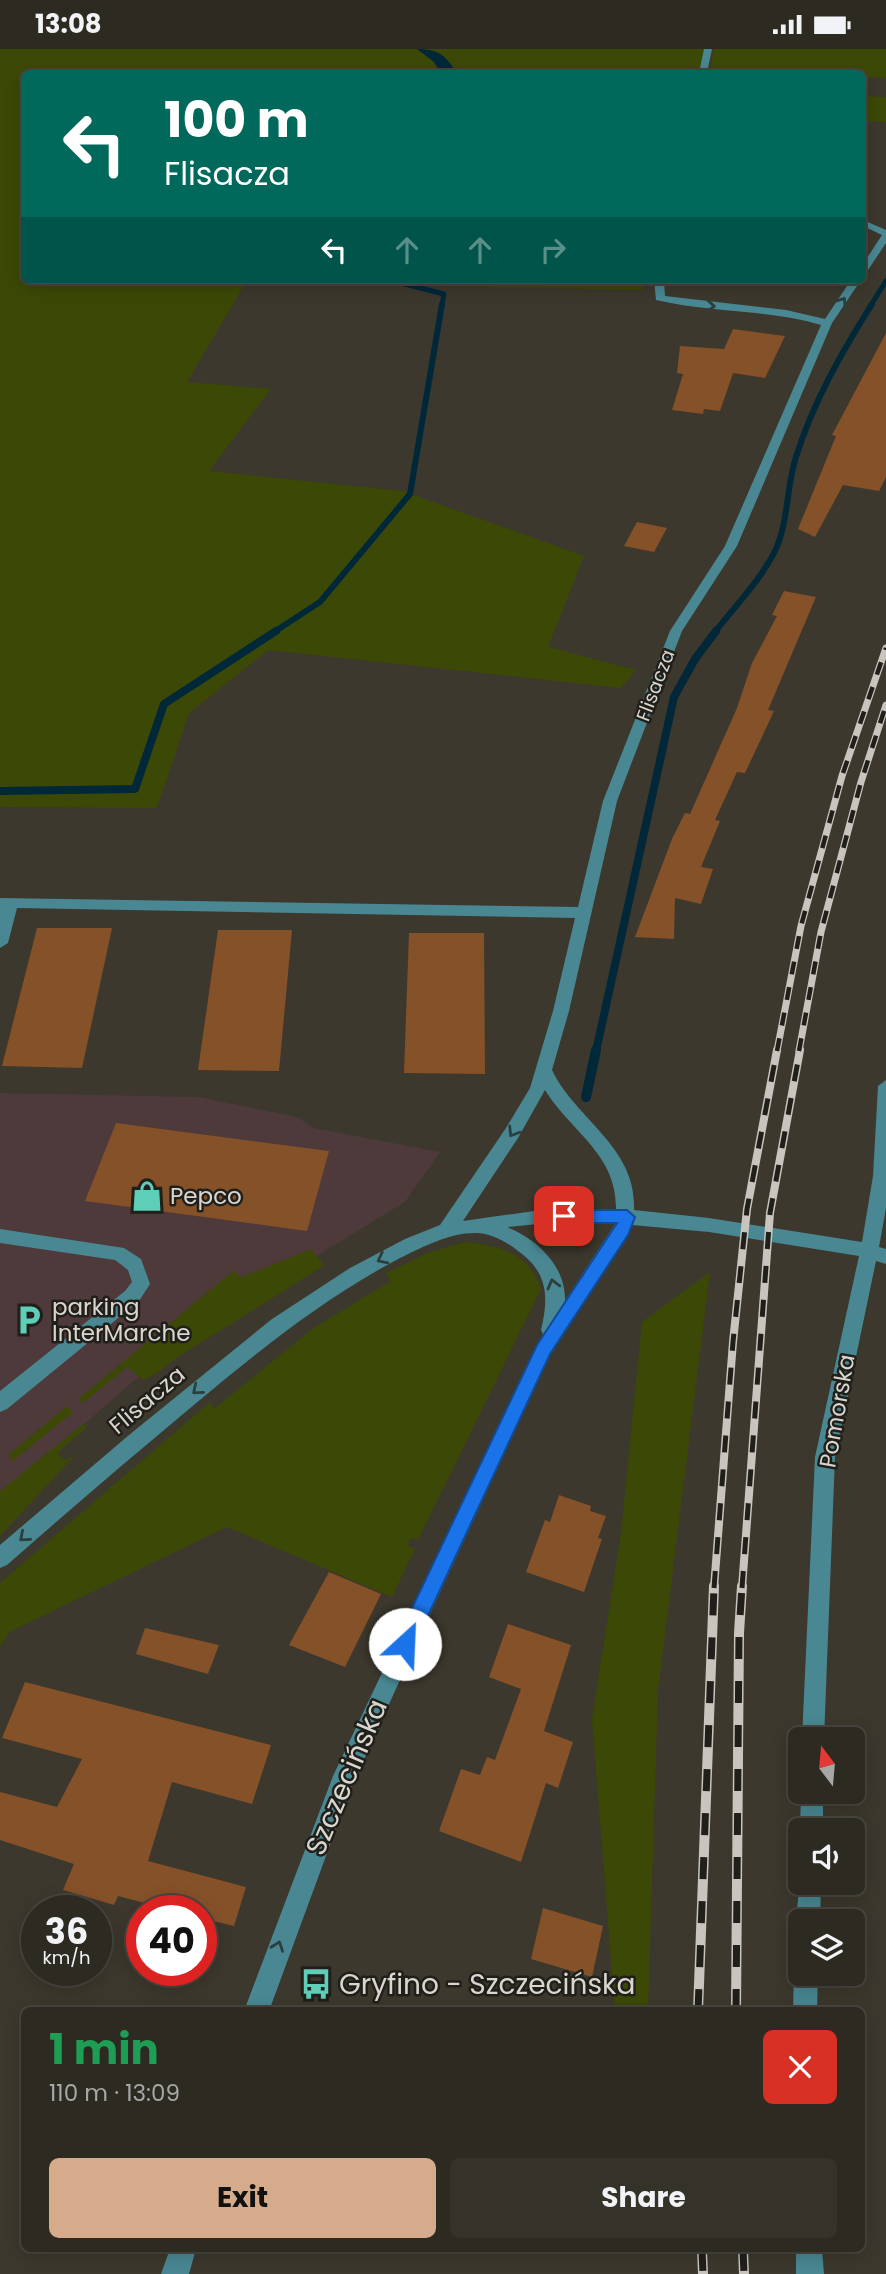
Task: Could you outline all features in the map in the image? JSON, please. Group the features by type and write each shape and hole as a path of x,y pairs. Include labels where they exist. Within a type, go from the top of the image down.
{"street":[{"path":"704,70 708,49"},
{"path":"866,225 886,235 866,266"},
{"path":"659,284 660,298 685,304 797,313 827,323"},
{"name":"Flisacza","path":"445,1232 522,1118 544,1071 610,801 676,631 731,546 827,323 853,284"},
{"path":"0,943 6,903 544,910 583,913"},
{"path":"544,1071 556,1095 595,1135 609,1156 628,1202 627,1217"},
{"name":"Pomorska","path":"814,1727 825,1457 877,1253 886,1086"},
{"name":"Flisacza","path":"0,1558 77,1490 280,1323 360,1271 445,1232 564,1216 627,1217 717,1226 877,1253"},
{"name":"Szczecińska","path":"257,2007 341,1784 543,1350 622,1230 627,1217"},
{"path":"475,1226 494,1230 523,1245 539,1258 552,1276 556,1302 543,1350"},
{"path":"0,1236 118,1253 132,1259 139,1270 141,1284 132,1296 0,1403"},
{"path":"805,2007 806,1986"},
{"path":"175,2274 182,2252"},
{"path":"809,2252 810,2274"}],"shaded area":[{"path":"0,1093 199,1097 297,1117 314,1128 440,1152 405,1202 184,1337 0,1498"}],"green space":[{"path":"0,49 705,49 700,70 21,70 21,284 245,284 187,382 271,389 209,471 402,491 584,556 548,647 636,670 621,688 268,650 189,713 157,808 0,807"},
{"path":"714,49 886,49 886,78 866,77 866,70 710,70"},
{"path":"866,96 886,97 886,122 866,121"},
{"path":"345,284 643,284 642,290"},
{"path":"466,1242 512,1253 529,1267 541,1289 418,1540 411,1538 407,1545 415,1549 392,1597 227,1527 9,1632 0,1647 0,1583 210,1402 214,1409 312,1329 391,1281 386,1273 430,1252"},
{"path":"311,1249 324,1265 148,1378 143,1380 127,1367 83,1403 78,1399 233,1271 242,1277"},
{"path":"710,1272 658,1690 648,2007 615,2007 592,1719 621,1533 642,1322"},
{"path":"67,1406 73,1412 13,1461 8,1455"},
{"path":"84,1423 86,1428 57,1453 66,1461 78,1452 0,1536 0,1491"}],"building":[{"path":"733,329 785,336 765,378 733,373 720,411 704,409 703,414 672,410 683,374 677,373 680,346 724,349"},
{"path":"886,333 886,477 879,491 843,485 815,537 798,529 836,436 832,435"},
{"path":"637,522 667,528 654,552 624,546"},
{"path":"784,591 816,597 768,710 774,711 745,773 737,772 715,820 720,821 701,867 713,869 701,904 675,898 674,939 635,937 672,839 685,813 690,814 737,708 752,663 777,616 772,615"},
{"path":"37,928 112,928 82,1068 2,1066"},
{"path":"218,930 292,930 279,1071 198,1070"},
{"path":"409,933 484,933 485,1074 404,1073"},
{"path":"116,1123 329,1151 307,1231 85,1201"},
{"path":"559,1495 591,1506 590,1511 606,1516 598,1538 602,1539 584,1592 526,1572 545,1520 550,1522"},
{"path":"329,1572 381,1594 345,1667 289,1645"},
{"path":"508,1624 571,1645 544,1731 573,1742 558,1788 546,1783 521,1862 439,1831 461,1769 480,1775 487,1757 495,1760 521,1689 489,1677"},
{"path":"145,1628 219,1645 208,1674 136,1654"},
{"path":"25,1682 271,1745 252,1804 172,1782 148,1861 246,1887 234,1926 217,1922 217,1895 126,1895 126,1898 118,1896 114,1905 112,1895 80,1895 63,1890 74,1864 0,1840 0,1792 57,1807 82,1759 2,1738"},
{"path":"543,1908 603,1926 592,1977 531,1959"}],"waterway":[{"path":"425,49 440,59 447,70"},
{"path":"871,305 886,281"},
{"path":"405,284 444,294 442,305"},
{"path":"274,632 320,602 410,494 442,304"},
{"path":"715,632 755,583 775,551 783,528 793,468 803,437 829,378 872,304"},
{"path":"0,791 135,789 164,704 276,631"},
{"path":"596,1051 674,697 695,659 716,631"},
{"path":"586,1097 596,1050"}],"railway":[{"path":"777,1051 801,926 842,776 886,648"},
{"path":"799,1051 821,932 861,782 886,705"},
{"path":"714,1588 733,1342 747,1209 777,1050"},
{"path":"742,1588 770,1213 800,1050"},
{"path":"698,2007 714,1586"},
{"path":"736,2007 739,1633 742,1586"},
{"path":"702,2252 703,2274"},
{"path":"743,2252 744,2274"}],"place":[{"name":"Pepco","path":"147,1196"},
{"name":"parking InterMarche","path":"29,1320"},
{"name":"Gryfino - Szczecińska","path":"316,1984"}],"route":[{"path":"405,1644 543,1350 622,1230 627,1217 564,1216"}]}
